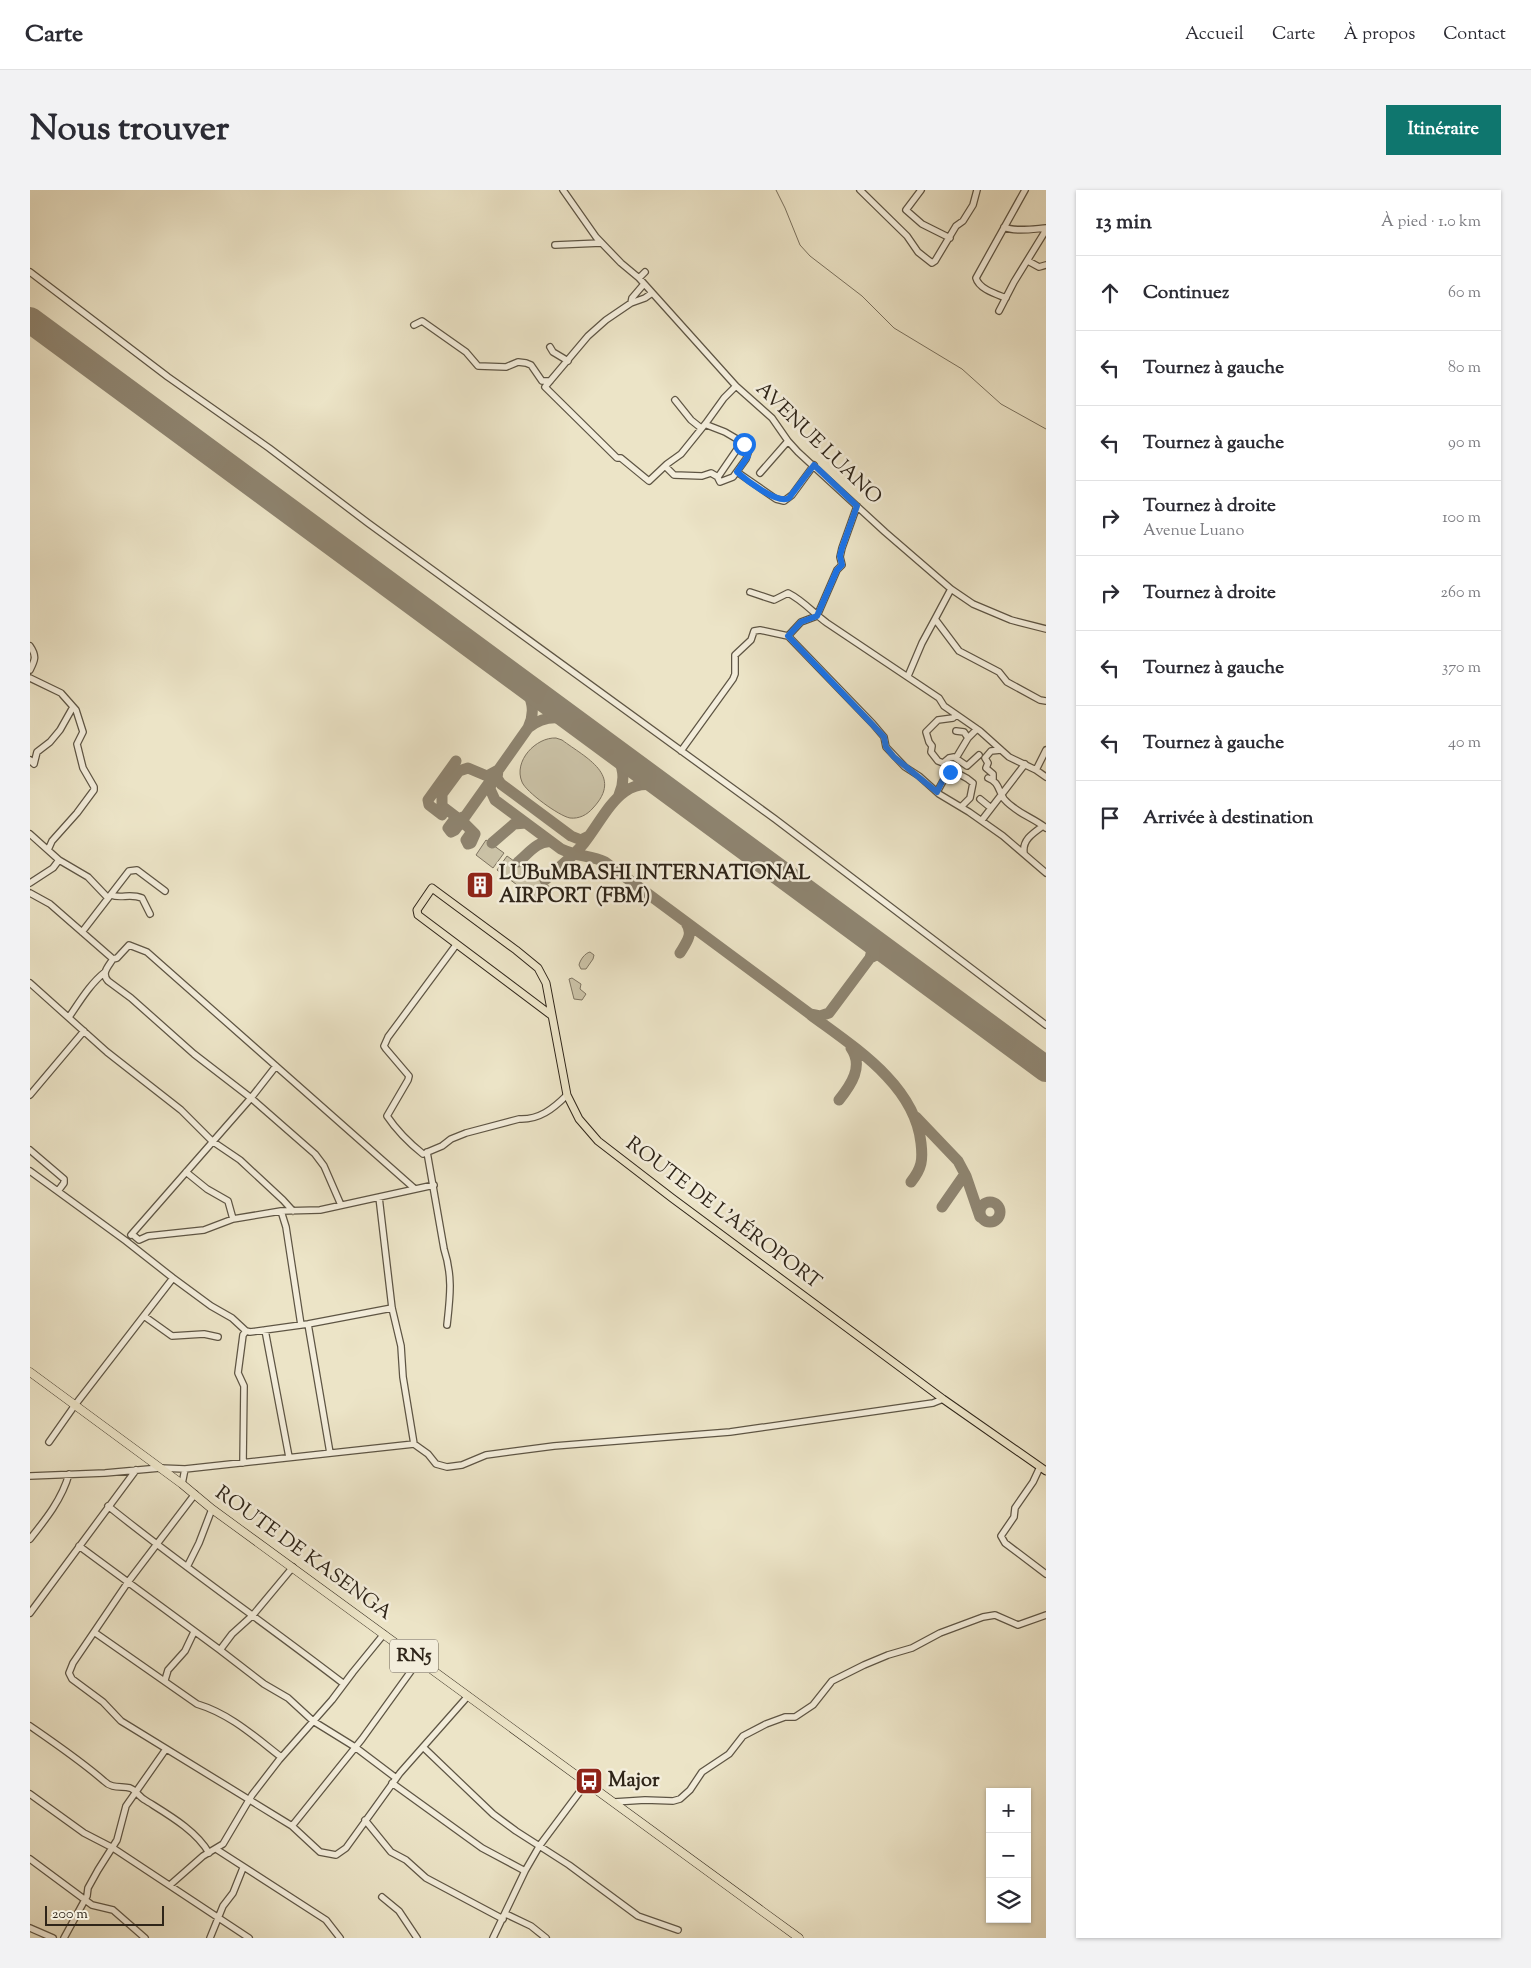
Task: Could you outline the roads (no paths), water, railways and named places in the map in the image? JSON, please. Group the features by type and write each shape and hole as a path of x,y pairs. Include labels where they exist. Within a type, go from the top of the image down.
{"highway":[{"name":"ROUTE DE KASENGA","path":"30,1372 182,1484 212,1509 799,1938"}],"main road":[{"name":"ROUTE DE L'AÉROPORT","path":"456,945 418,915 416,910 433,888 538,968 546,983 567,1095 579,1119 598,1141 672,1198 943,1398 1043,1469"},
{"path":"456,945 551,1015"}],"street":[{"name":"AVENUE LUANO","path":"564,190 602,243 639,278 736,386 772,418 788,440 857,506 951,589 972,604 1011,620 1046,629"},
{"path":"860,190 907,236 918,252 932,263 956,226 964,221 973,205 977,190"},
{"path":"921,190 906,210 922,224 950,238"},
{"path":"1006,298 985,288 976,281 1025,190"},
{"path":"999,311 1046,229 1014,231 1004,227"},
{"path":"555,245 602,243"},
{"path":"1028,261 1039,266 1046,265"},
{"path":"30,272 168,377 269,448 368,523 821,853 1046,1025"},
{"path":"639,278 646,272"},
{"path":"631,303 632,298 644,284"},
{"path":"652,293 612,315 592,332 545,387 548,391 617,458 621,458 649,482 665,466 682,454 724,398 736,386"},
{"path":"414,325 422,321 429,325 436,332 466,352 478,366 506,367 514,363 526,363 531,365 542,381 550,381"},
{"path":"550,347 553,352 568,361"},
{"path":"675,400 691,420 701,428"},
{"path":"665,466 674,475 702,476 711,473 718,478 719,482 732,478 748,456 748,448 742,442 706,423"},
{"path":"760,473 788,440"},
{"path":"718,478 742,442"},
{"path":"737,472 758,488 776,499 784,501 792,495 814,465"},
{"path":"788,636 801,622 817,616 837,570 842,565 840,556 842,548 857,506"},
{"path":"908,676 922,643 951,589"},
{"path":"750,592 774,600 788,593 804,602 817,616 939,698 944,706 991,740 1009,758 1025,764 1046,777"},
{"path":"935,619 959,651 999,672 1008,682 1040,700 1046,701"},
{"path":"681,751 733,678 735,674 735,655 751,639 754,632 760,630 788,636 884,737 886,747 894,757 937,792 982,820 1046,873"},
{"path":"30,646 36,655 36,660 30,670"},
{"path":"30,678 61,693 80,717 82,727 81,736 77,744 83,768 94,787 94,790 77,813 52,841 48,850"},
{"path":"30,760 34,764 37,752 50,742 60,730 73,707"},
{"path":"956,715 953,718 938,720 926,733 928,742 932,745 931,752 938,761 943,763 949,758 956,758 967,766 979,755"},
{"path":"956,758 968,738 977,730"},
{"path":"956,731 964,732 968,738"},
{"path":"991,740 992,743 985,758 988,764 985,768 994,775 991,779 1014,809 1044,827"},
{"path":"989,752 1001,750"},
{"path":"1036,770 1046,750"},
{"path":"982,820 1025,764"},
{"path":"937,792 948,772 963,776 973,784 970,798 961,807"},
{"path":"980,799 991,808"},
{"path":"1024,853 1024,847 1030,834 1044,827"},
{"path":"30,834 60,860 88,877 110,896 138,896 145,901 150,914"},
{"path":"30,882 54,868 60,860"},
{"path":"82,932 129,871 137,870 165,891"},
{"path":"30,893 50,904 113,959"},
{"path":"68,1017 93,982 128,945 147,952 415,1189"},
{"path":"456,945 388,1037 384,1046 409,1078 387,1116 404,1139 423,1154 442,1146 450,1139 466,1133 519,1120 527,1120 550,1112 567,1095"},
{"path":"104,972 105,978 108,981 131,998 194,1054 251,1098 316,1154 324,1166 341,1205"},
{"path":"30,983 129,1070 181,1110 212,1141 240,1160 293,1211"},
{"path":"30,1095 84,1031"},
{"path":"126,1241 251,1098 276,1066"},
{"path":"30,1150 64,1179 58,1191"},
{"path":"427,1152 449,1269 451,1298 447,1325"},
{"path":"30,1171 211,1306 232,1318 250,1332 308,1324 392,1308"},
{"path":"186,1172 207,1189 228,1201 233,1219"},
{"path":"132,1234 139,1240 148,1236 204,1230 233,1219 281,1211 320,1210 434,1185"},
{"path":"379,1197 392,1308 401,1346 403,1376 414,1444"},
{"path":"281,1211 286,1226 301,1325"},
{"path":"49,1442 74,1405 173,1278"},
{"path":"144,1316 172,1336 204,1334 218,1337"},
{"path":"308,1324 330,1452"},
{"path":"243,1463 244,1386 238,1373 242,1335 246,1330"},
{"path":"265,1330 289,1457"},
{"path":"30,1476 160,1468 185,1469 414,1444 428,1454 436,1464 447,1467 462,1464 478,1457 495,1454 554,1446 730,1432 933,1403 943,1398"},
{"path":"182,1484 185,1469"},
{"path":"1043,1469 1017,1504 1014,1517 1001,1536 1005,1543 1046,1574"},
{"path":"31,1611 136,1470"},
{"path":"30,1539 64,1490 68,1474"},
{"path":"195,1494 155,1544 128,1582 73,1663 69,1673 72,1679 103,1702 121,1721 292,1826 320,1852 336,1855 346,1848 396,1778 468,1696"},
{"path":"108,1506 155,1544 253,1614 344,1684"},
{"path":"187,1567 199,1543 212,1509"},
{"path":"80,1546 264,1684 288,1698 313,1721 355,1747 396,1778"},
{"path":"220,1650 232,1634 253,1614 293,1567"},
{"path":"614,1802 673,1801 680,1799 690,1790 702,1772 730,1754 743,1736 785,1717 796,1717 813,1705 832,1681 888,1655 912,1648 940,1632 982,1617 995,1615 1018,1625 1046,1615"},
{"path":"94,1632 197,1704 216,1710 240,1726 281,1757"},
{"path":"165,1680 168,1670 185,1652 194,1632"},
{"path":"170,1885 226,1841 252,1796 281,1757 384,1634"},
{"path":"292,1826 355,1747 419,1660"},
{"path":"30,1726 84,1762 103,1781 118,1788 130,1788 164,1814 181,1822 187,1830 203,1843 209,1853"},
{"path":"423,1747 493,1814 516,1831 540,1845 638,1916 678,1930"},
{"path":"64,1938 98,1870 113,1848 118,1836 122,1815 135,1792 166,1750"},
{"path":"493,1938 505,1917 525,1871 540,1845 587,1782"},
{"path":"392,1783 482,1848 525,1871"},
{"path":"30,1794 84,1833 113,1848 219,1920 249,1938"},
{"path":"365,1820 391,1852 406,1860 426,1878 505,1917 531,1926 546,1938"},
{"path":"216,1849 326,1920 340,1938"},
{"path":"30,1859 92,1905 113,1910 145,1938"},
{"path":"210,1938 224,1906 233,1894 243,1868"},
{"path":"382,1897 399,1911 417,1938"},
{"path":"30,1928 53,1938"}],"waterway":[{"path":"776,190 800,245 810,256 862,296 894,328 962,369 1001,404 1046,429"}],"place":[{"name":"LUBuMBASHI INTERNATIONAL AIRPORT (FBM)","path":"480,885"},
{"name":"Major","path":"589,1781"}]}
